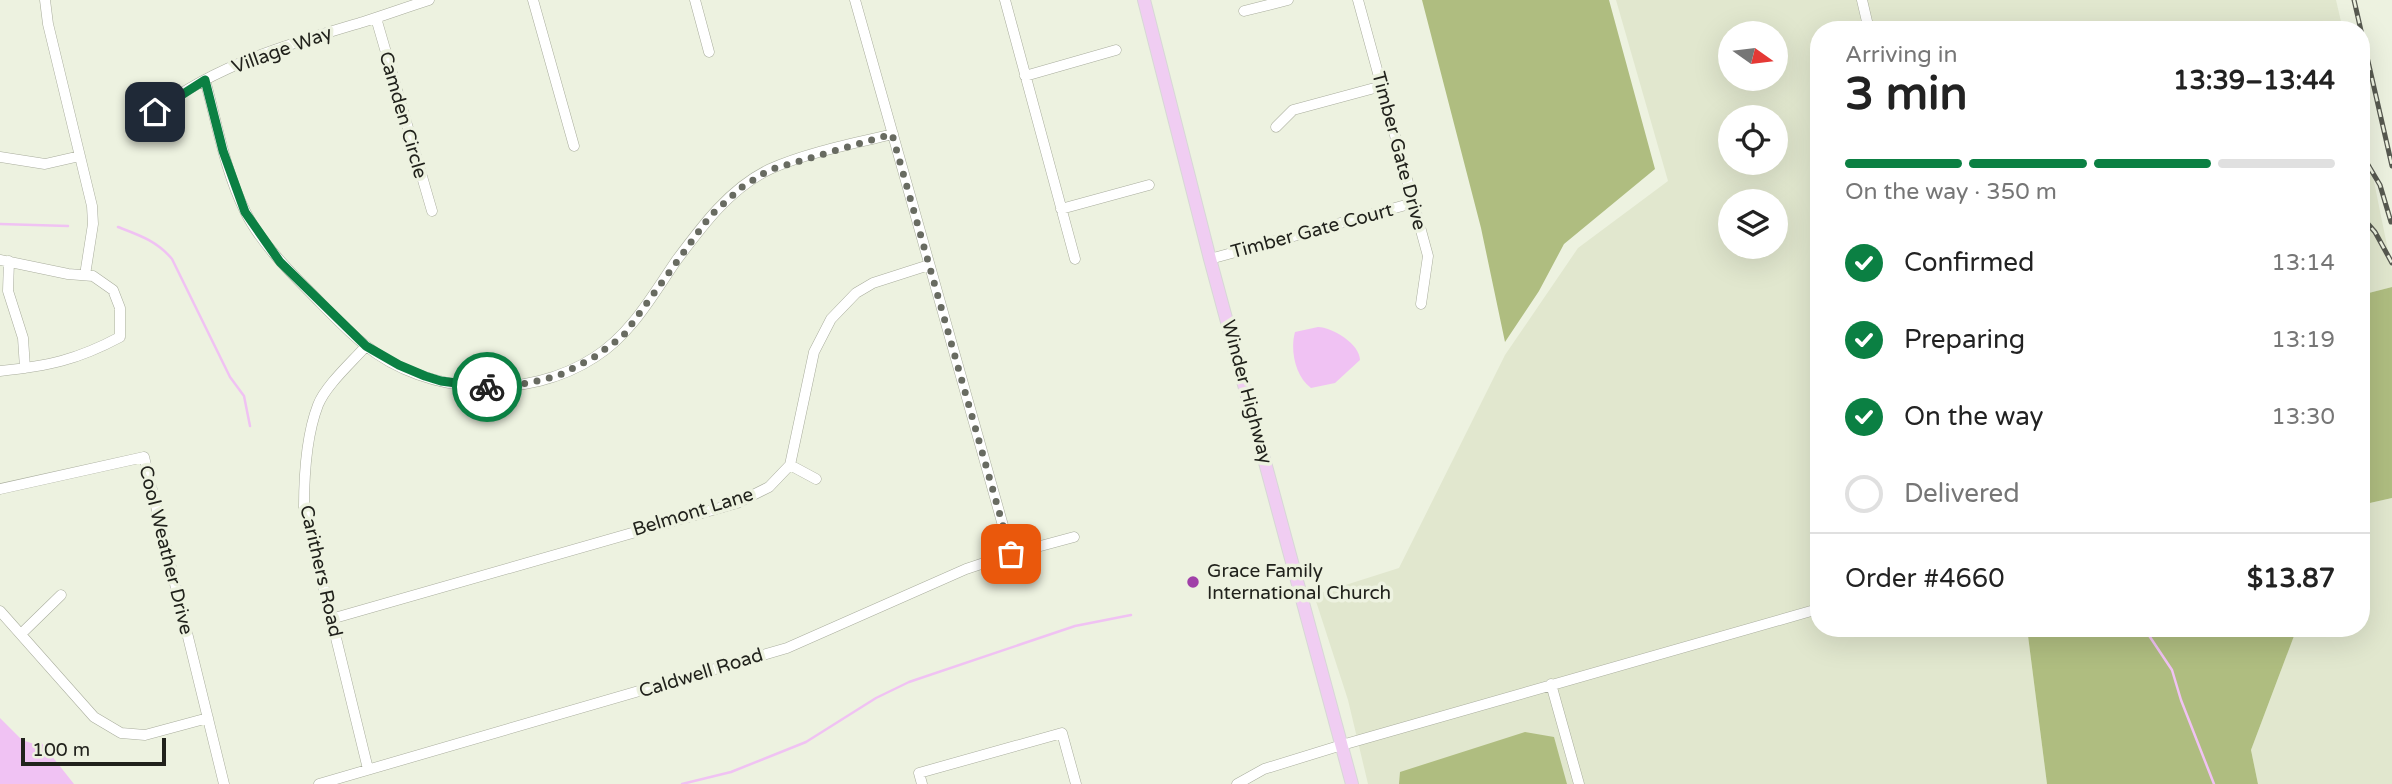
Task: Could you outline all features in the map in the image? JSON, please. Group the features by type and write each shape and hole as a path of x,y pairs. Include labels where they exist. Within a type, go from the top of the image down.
{"main road":[{"name":"Winder Highway","path":"1144,0 1210,259 1352,784"}],"street":[{"path":"45,0 48,24 92,206 93,225 85,275"},
{"name":"Village Way","path":"144,121 171,99 247,59 429,0"},
{"path":"533,0 575,146"},
{"path":"695,0 709,51"},
{"path":"855,0 1011,554"},
{"path":"1005,0 1075,259"},
{"path":"1244,11 1288,0"},
{"name":"Timber Gate Drive","path":"1358,0 1428,256 1421,304"},
{"path":"1862,0 1867,21"},
{"name":"Camden Circle","path":"376,18 432,211"},
{"path":"1025,76 1116,50"},
{"path":"205,80 223,151 245,212 280,262 366,346 425,376 450,383 495,388 558,376 593,358 623,336 710,216 742,187 769,170 795,160 892,134"},
{"path":"1276,127 1293,110 1382,86"},
{"path":"0,157 45,164 80,156"},
{"path":"1062,209 1149,185"},
{"name":"Timber Gate Court","path":"1210,259 1413,203"},
{"path":"0,371 25,368 64,361 89,354 120,337 120,308 113,290 93,276 5,260 8,291 23,338 25,368"},
{"path":"816,479 790,465 814,352 831,319 856,293 873,284 929,265"},
{"name":"Carithers Road","path":"366,346 345,368 319,403 310,439 304,483 304,507 368,769"},
{"name":"Cool Weather Drive","path":"0,489 144,457 224,784"},
{"name":"Belmont Lane","path":"331,619 737,503 769,487 790,465"},
{"name":"Caldwell Road","path":"319,784 787,648 954,574 1011,554 1074,537"},
{"path":"21,634 61,595"},
{"path":"1237,784 1264,769 1342,745 1810,610"},
{"path":"0,611 94,717 121,733 145,735 208,718"},
{"path":"1551,684 1579,784"},
{"path":"922,784 919,773 1062,733 1076,784"}],"shaded area":[{"path":"1616,0 2336,0 2341,21 1810,21 1810,637 2028,637 2047,784 1368,784 1348,700 1314,595 1399,568 1505,355 1578,248 1668,181"},
{"path":"2370,162 2392,270 2392,287 2370,293"},
{"path":"1318,327 1344,338 1355,348 1360,360 1335,383 1311,388 1298,370 1294,339 1295,332"},
{"path":"2392,498 2392,784 2258,784 2251,750 2294,637 2370,637 2370,503"},
{"path":"0,718 22,740 34,744 40,741 74,784 0,784"}],"green space":[{"path":"1422,0 1609,0 1655,169 1564,244 1539,291 1505,342 1481,228"},
{"path":"2392,287 2392,498 2370,503 2370,293"},
{"path":"2028,637 2294,637 2251,750 2258,784 2047,784"},
{"path":"1525,732 1554,737 1567,784 1399,784 1400,772"}],"waterway":[{"path":"0,224 68,226"},
{"path":"118,227 154,243 172,259 230,377 244,396 250,426"},
{"path":"682,784 731,772 806,742 876,698 909,682 1075,626 1131,615"},
{"path":"2150,637 2172,670 2214,784"}],"railway":[{"path":"2354,0 2359,21"},
{"path":"2370,70 2392,166"},
{"path":"2370,168 2380,185 2391,222"},
{"path":"2370,226 2392,263"}],"way so far":[{"path":"487,387 529,383 558,376 593,358 623,336 710,216 742,187 769,170 795,160 892,134 1011,554"}],"place":[{"name":"Grace Family International Church","path":"1193,582"}],"route":[{"path":"155,112 171,99 205,80 223,151 245,212 280,262 366,346 425,376 441,381 487,387"}]}
